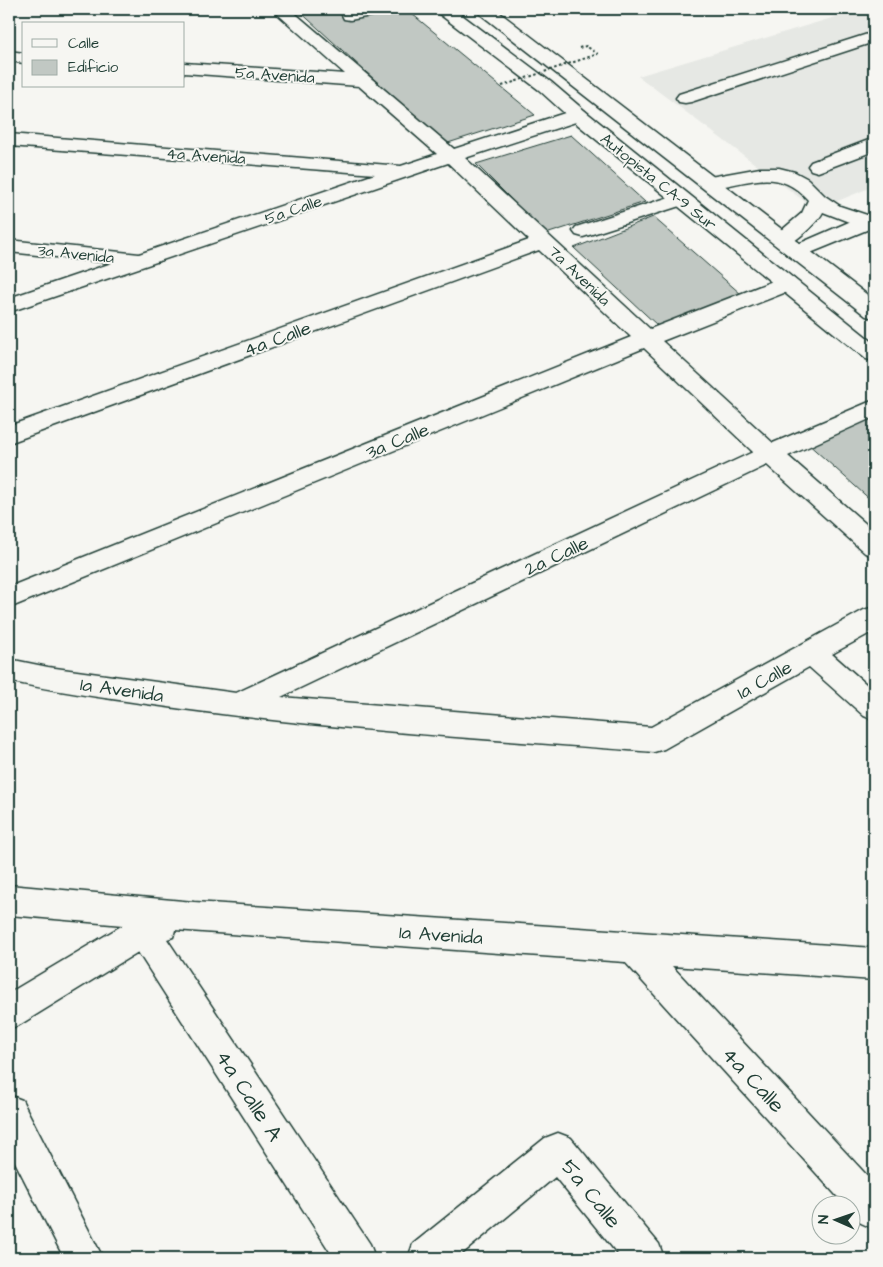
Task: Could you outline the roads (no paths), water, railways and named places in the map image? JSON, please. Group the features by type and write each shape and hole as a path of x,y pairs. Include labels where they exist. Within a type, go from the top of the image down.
{"main road":[{"name":"7a Avenida","path":"280,9 451,155 770,454 874,546"},
{"path":"350,15 380,9"},
{"name":"Autopista CA-9 Sur","path":"444,9 545,86 758,262 874,354"},
{"name":"Autopista CA-9 Sur","path":"485,9 874,311"},
{"path":"685,98 874,36"},
{"path":"9,56 22,58"},
{"name":"5a Avenida","path":"185,68 366,81"},
{"name":"5a Calle","path":"9,306 451,155 578,115"},
{"name":"4a Avenida","path":"9,140 404,171"},
{"path":"818,166 874,144"},
{"path":"710,183 755,174 787,176 807,187 818,200 833,210 872,220"},
{"path":"583,231 682,199"},
{"path":"789,246 811,216 818,200"},
{"path":"789,246 872,220"},
{"name":"4a Calle","path":"9,435 544,241"},
{"name":"3a Avenida","path":"9,246 144,260"},
{"path":"758,262 838,301 874,328"},
{"name":"3a Calle","path":"9,598 786,284"},
{"name":"2a Calle","path":"238,705 770,454 874,408"},
{"name":"1a Calle","path":"654,740 874,618"},
{"path":"812,653 874,708"},
{"name":"1a Avenida","path":"9,670 48,678 238,705 654,740"},
{"name":"1a Avenida","path":"9,900 194,917 874,964"},
{"path":"9,1012 143,931 194,917"},
{"name":"4a Calle A","path":"143,931 356,1258"},
{"name":"4a Calle","path":"634,948 874,1210"},
{"path":"9,1113 84,1258"},
{"name":"5a Calle","path":"427,1258 558,1151 645,1258"}]}
